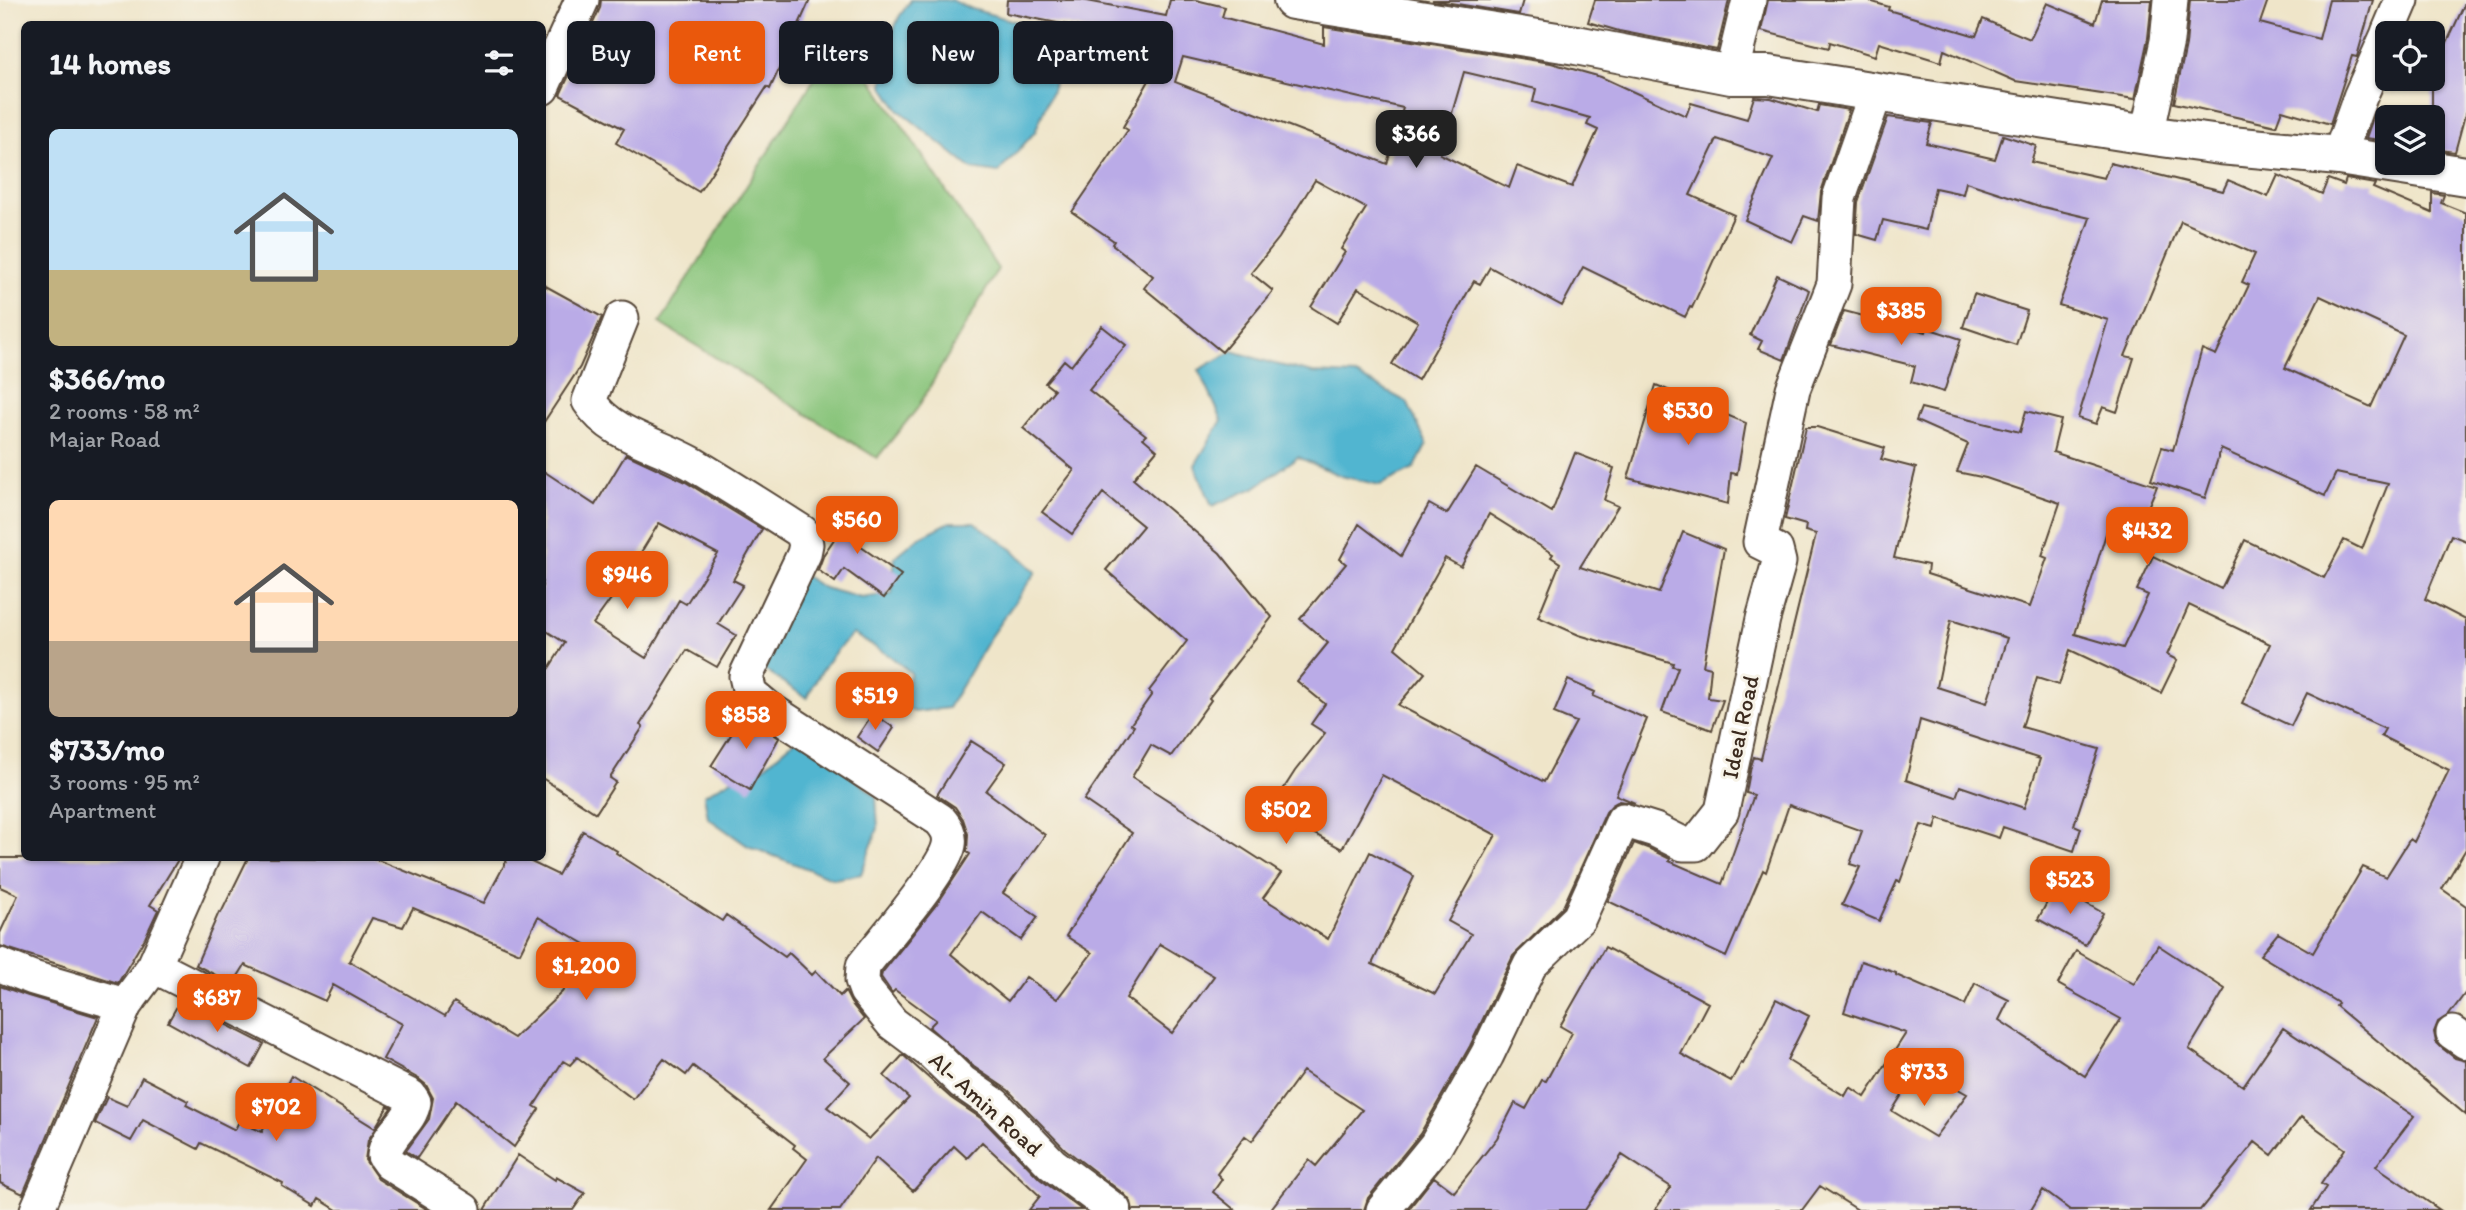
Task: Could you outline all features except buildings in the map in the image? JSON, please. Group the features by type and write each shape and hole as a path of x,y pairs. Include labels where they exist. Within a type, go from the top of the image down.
{"street":[{"path":"546,79 582,0"},
{"path":"1731,75 1749,0"},
{"path":"2147,135 2167,41 2171,0"},
{"path":"2394,21 2402,0"},
{"path":"1305,1 1576,45 1731,75 1769,75 2147,135 2339,156 2466,176"},
{"path":"2339,156 2375,64"},
{"name":"Ideal Road","path":"1383,1210 1436,1146 1487,1055 1530,965 1579,918 1623,820 1655,830 1684,844 1696,844 1721,811 1763,619 1779,562 1776,550 1760,542 1771,490 1793,389 1834,284 1839,198 1876,92"},
{"name":"Al- Amin Road","path":"622,318 589,401 596,412 609,424 691,462 802,532 806,544 804,554 746,676 750,693 769,709 940,820 948,831 949,844 940,865 863,966 862,979 866,990 892,1023 932,1053 962,1082 994,1104 1052,1164 1114,1210"},
{"path":"37,1210 125,1005 154,966 201,861"},
{"path":"0,965 33,978 125,1005"},
{"path":"154,966 410,1096 414,1102 413,1110 384,1146 384,1156 389,1163 464,1210"}],"green space":[{"path":"811,84 875,84 998,269 917,409 877,458 660,323"}],"water":[{"path":"911,0 951,0 1014,21 1013,84 1054,84 1035,132 998,173 972,169 899,110 883,85 893,84 893,32"},
{"path":"1233,351 1313,373 1356,375 1407,402 1427,444 1414,469 1380,485 1341,476 1298,457 1254,488 1212,506 1195,465 1222,420 1199,370"},
{"path":"950,522 974,522 1013,550 1036,572 990,637 948,708 915,712 898,706 911,673 890,656 853,634 827,663 807,698 764,670 757,614 781,562 824,588 861,598 892,594 895,557 918,538"},
{"path":"801,735 876,796 878,828 861,874 834,879 748,846 708,818 704,795 734,778 760,770"}]}
